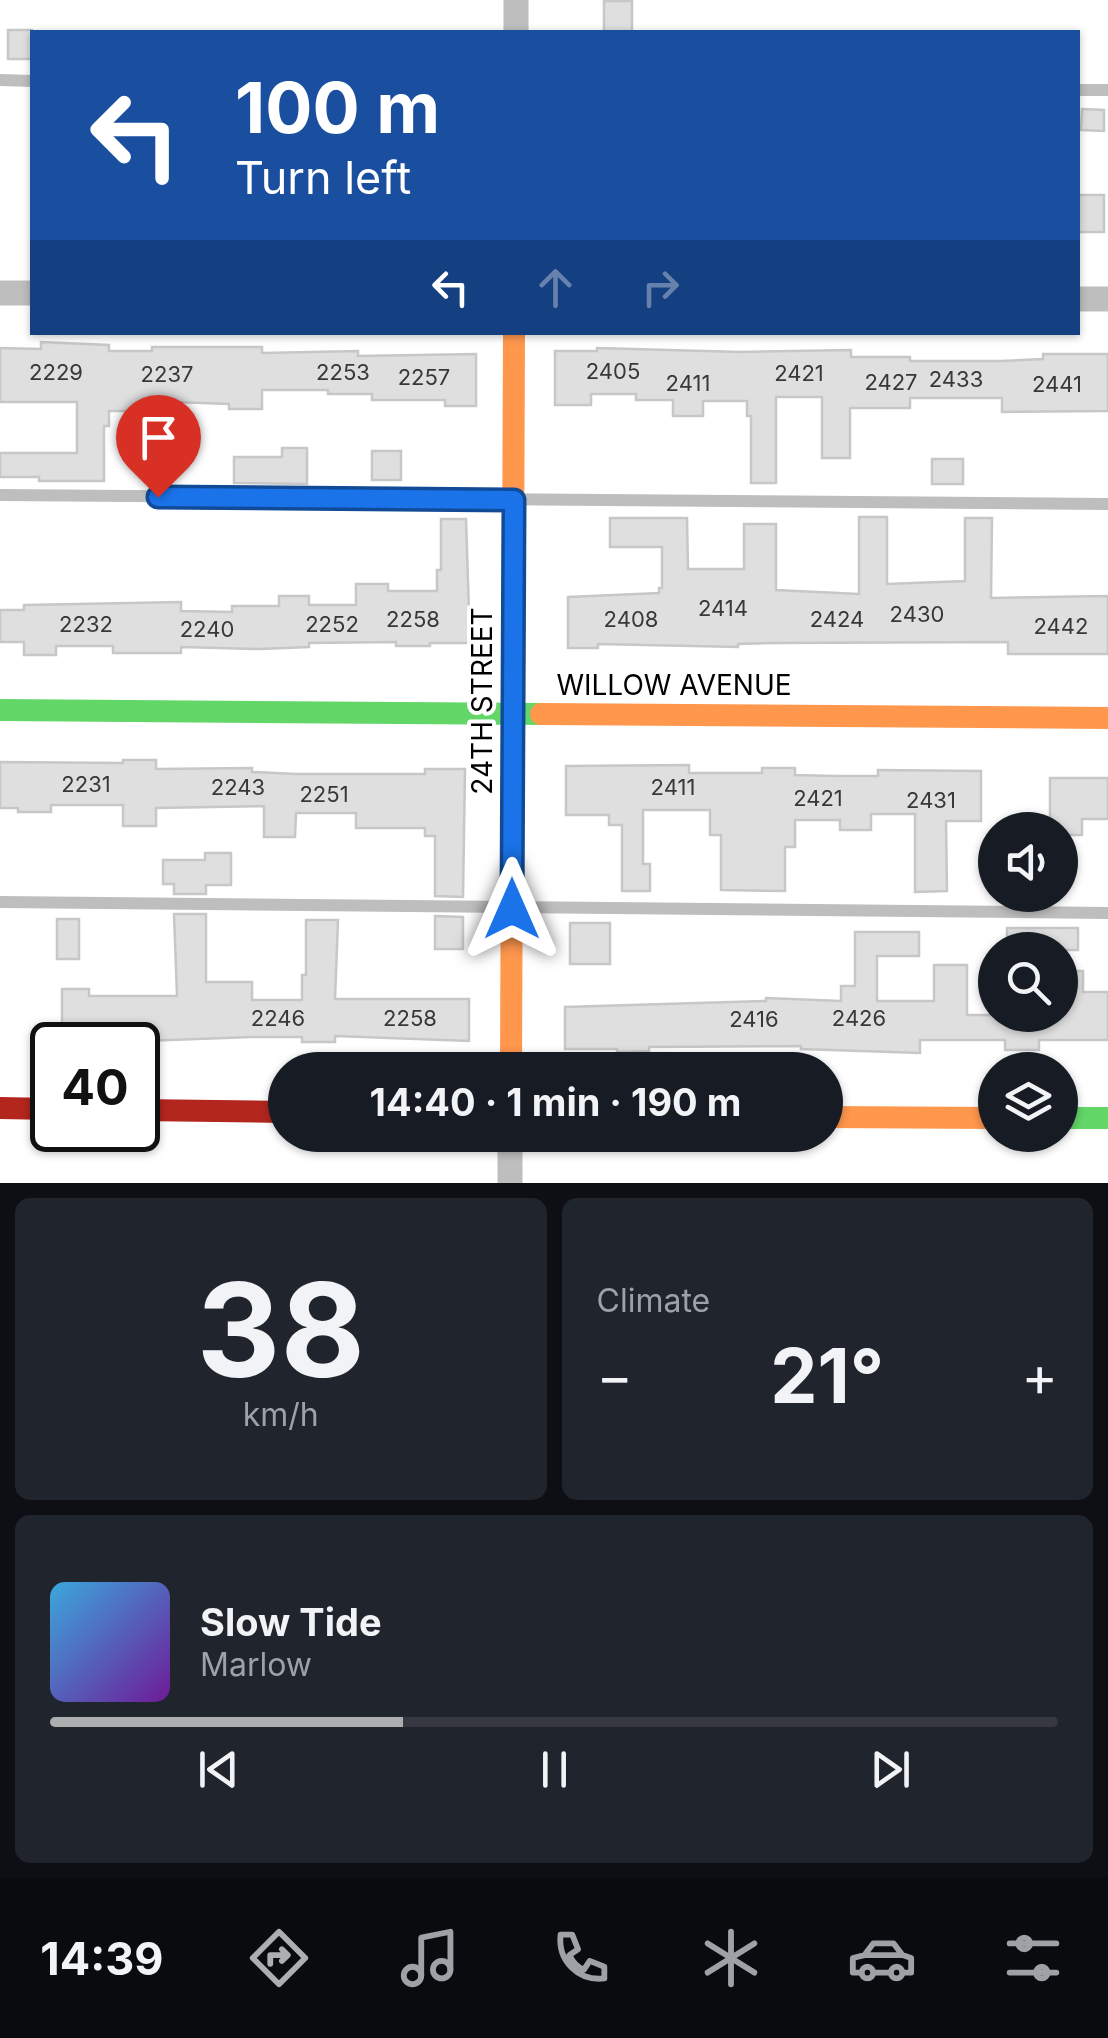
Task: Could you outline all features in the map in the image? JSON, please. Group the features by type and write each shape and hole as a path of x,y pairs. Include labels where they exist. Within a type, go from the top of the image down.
{"street":[{"path":"516,0 516,30"},
{"path":"0,293 30,293"},
{"path":"1080,299 1108,300"},
{"name":"24TH STREET","path":"511,1052 514,335"},
{"name":"WILLOW AVENUE","path":"0,710 1108,718"},
{"path":"0,1108 30,1109"},
{"path":"160,1110 268,1112"},
{"path":"843,1116 978,1118"},
{"path":"1078,1118 1108,1118"},
{"path":"510,1152 510,1183"}],"lane":[{"path":"0,80 30,81"},
{"path":"1080,90 1108,90"},
{"path":"0,496 1108,504"},
{"path":"0,902 1108,914"}],"building":[{"path":"604,1 632,1 632,30 604,30"},
{"path":"8,30 30,30 30,59 8,59"},
{"path":"1082,109 1104,110 1104,131 1081,130"},
{"path":"1080,195 1104,195 1104,232 1080,232"},
{"path":"41,342 109,345 109,351 262,347 262,353 476,354 476,406 445,406 445,400 372,400 372,394 328,394 328,390 262,390 262,409 146,401 146,411 109,411 109,426 104,426 104,481 0,477 0,453 77,453 77,402 0,402 0,348 41,349"},
{"path":"851,350 851,357 910,357 910,361 1002,361 1043,359 1043,354 1108,354 1108,411 1002,412 1002,398 910,398 910,408 850,408 850,458 822,458 822,397 776,397 776,483 751,483 751,416 747,416 747,401 703,401 703,416 673,416 673,400 636,400 636,394 591,394 591,405 555,405 555,351"},
{"path":"282,448 307,448 307,484 234,483 234,457 282,457"},
{"path":"372,451 401,451 401,480 372,480"},
{"path":"932,459 963,459 963,484 932,484"},
{"path":"859,517 887,517 887,584 965,581 965,518 992,518 991,598 1108,596 1108,654 1008,654 1008,642 776,643 738,647 598,644 598,648 568,648 568,597 659,593 662,588 662,547 610,547 610,518 687,518 688,569 744,569 744,524 776,524 776,590 859,594"},
{"path":"441,519 466,519 470,643 309,643 309,647 260,649 181,647 181,653 113,653 113,646 56,646 56,655 24,655 24,642 0,642 0,610 24,610 24,605 181,602 181,611 232,612 232,606 279,606 279,596 309,596 309,605 356,605 356,584 388,584 388,591 437,591"},
{"path":"156,760 156,769 252,768 252,772 296,774 425,774 425,769 465,769 463,897 435,896 435,836 425,836 425,828 356,828 356,813 296,813 295,837 264,837 264,806 156,808 156,826 123,826 123,805 51,805 51,812 0,808 0,762"},
{"path":"689,765 689,773 762,773 762,768 795,768 795,775 836,776 878,776 878,770 981,771 981,812 978,821 946,821 947,891 915,892 915,814 871,814 871,830 840,830 840,820 795,820 795,847 785,847 785,891 721,890 721,835 710,835 710,810 643,810 643,864 650,864 650,891 622,891 622,825 609,825 609,815 566,815 566,766"},
{"path":"1050,778 1108,778 1108,819 1082,819 1082,835 1078,835 1078,812 1050,812"},
{"path":"205,853 231,853 231,885 206,885 206,894 174,894 174,884 163,884 163,860 205,860"},
{"path":"174,914 206,914 206,982 252,982 252,1000 302,1000 306,920 338,920 335,999 469,999 469,1041 335,1036 335,1042 302,1042 302,1037 160,1040 160,1022 62,1022 62,989 89,989 89,996 177,996"},
{"path":"435,916 463,917 463,949 435,949"},
{"path":"57,919 79,919 79,959 57,959"},
{"path":"570,923 610,923 610,964 570,964"},
{"path":"1007,928 1078,928 1078,932 1007,932"},
{"path":"855,932 919,932 919,956 877,956 877,1001 934,1001 934,965 967,965 967,1015 978,1015 978,1032 1078,1032 1078,971 1083,971 1083,992 1108,992 1108,1040 1039,1040 1039,1050 1005,1050 1005,1040 920,1040 920,1053 801,1046 649,1047 649,1051 617,1052 565,1049 565,1007 766,998 841,1001 841,986 855,986"}],"traffic: fast":[{"path":"0,710 541,714"},
{"path":"1078,1118 1108,1118"}],"traffic: slow":[{"path":"511,1052 514,335"},
{"path":"541,714 1108,718"},
{"path":"843,1117 978,1118"}],"traffic: jam":[{"path":"0,1108 30,1109"},
{"path":"160,1110 268,1112"}],"route":[{"path":"158,497 514,500 512,909"}]}
